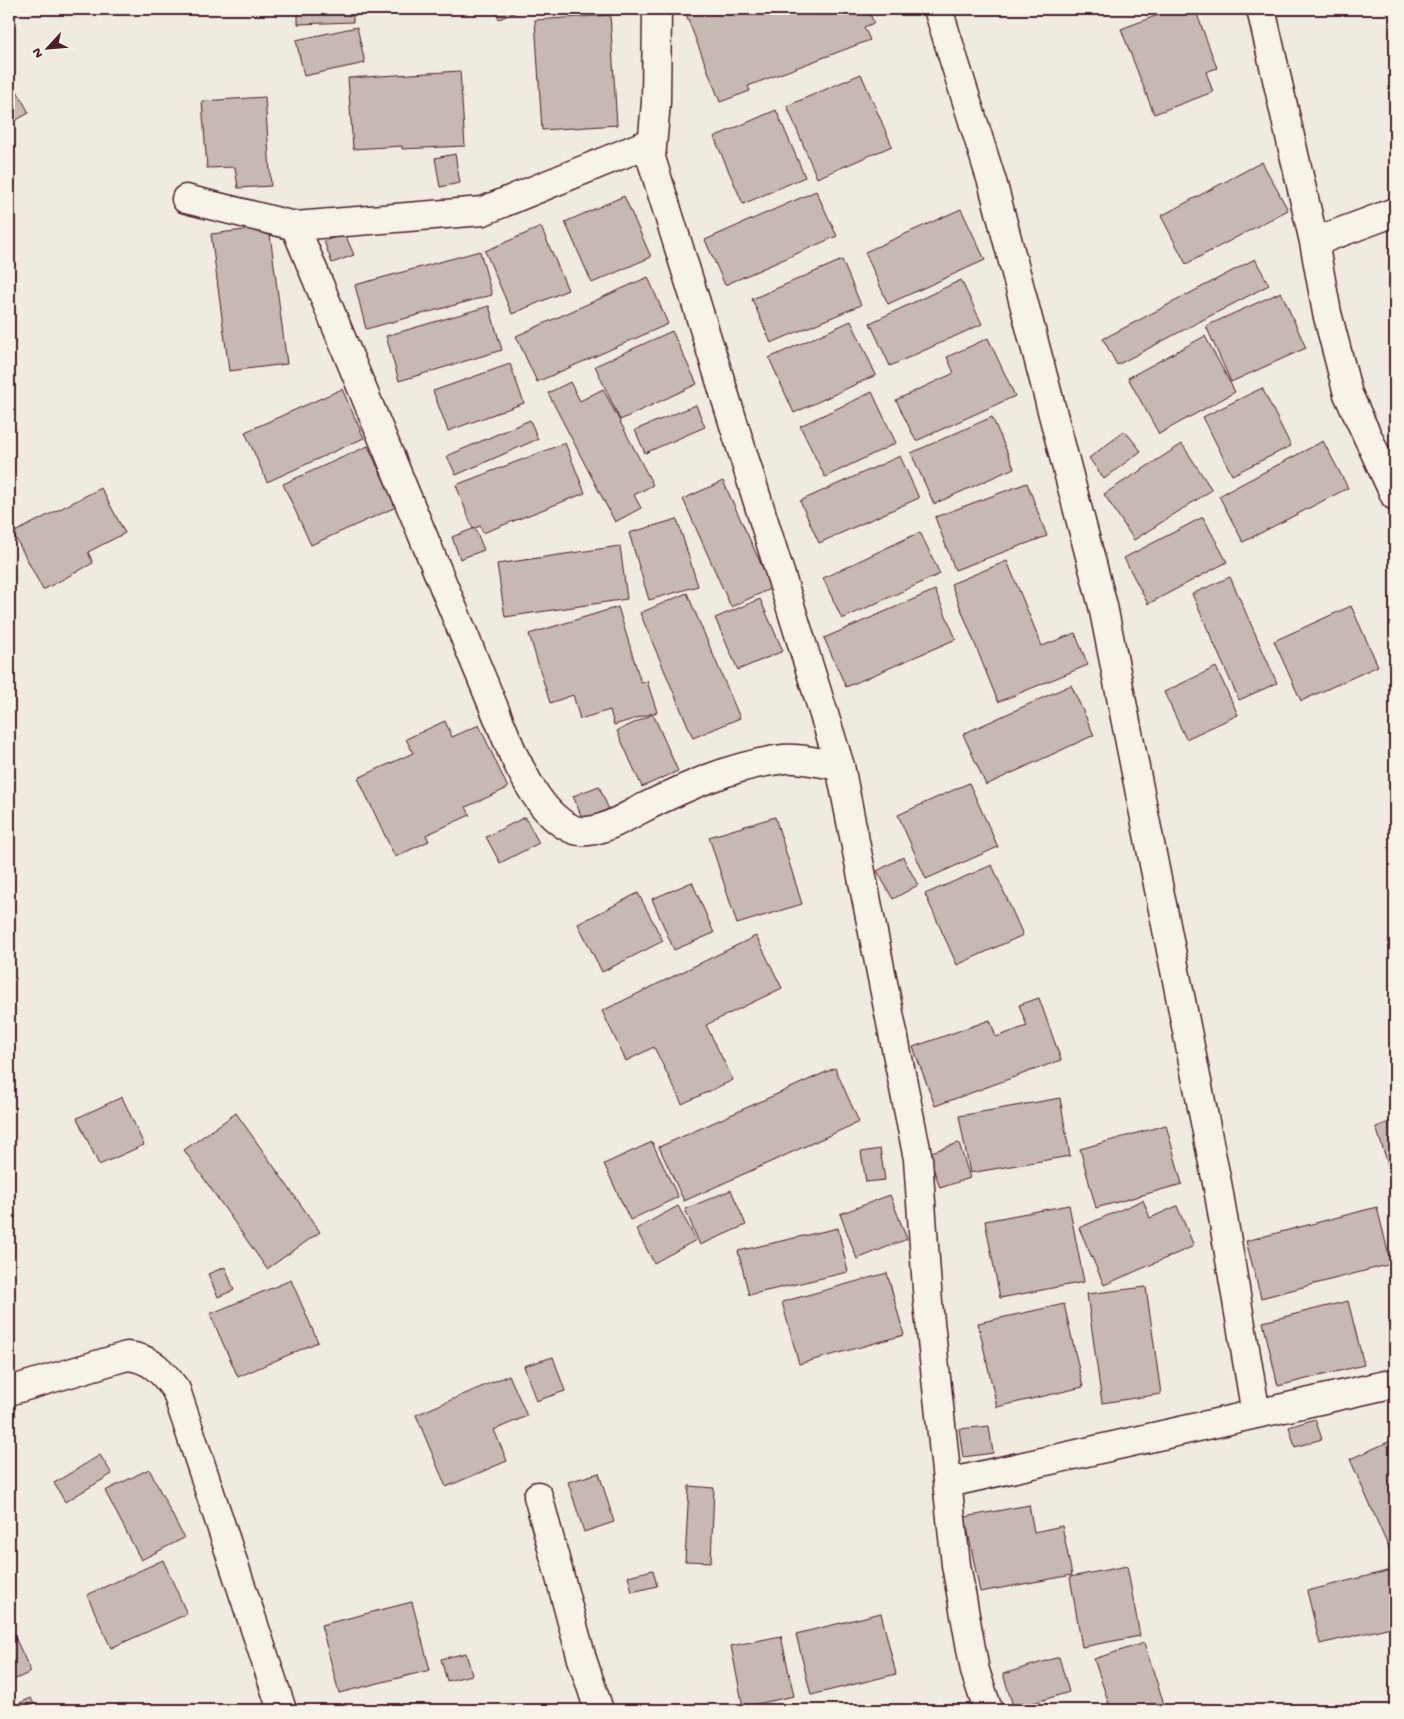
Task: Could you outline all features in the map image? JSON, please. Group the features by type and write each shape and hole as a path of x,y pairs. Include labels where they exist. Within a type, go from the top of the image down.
{"street":[{"path":"657,9 656,102 651,158 840,766 918,1159 928,1303 956,1565 975,1671 988,1710"},
{"path":"938,9 993,185 1103,606 1218,1188 1256,1414"},
{"path":"1261,9 1314,242 1327,313 1348,394 1395,496"},
{"path":"186,198 295,226 483,211 652,142"},
{"path":"1314,242 1395,212"},
{"path":"295,226 513,754 531,789 548,810 570,828 592,830 615,822 691,784 737,770 785,759 840,766"},
{"path":"9,1391 127,1356 141,1357 153,1363 165,1374 176,1390 282,1710"},
{"path":"948,1483 1395,1383"},
{"path":"538,1496 582,1659 599,1710"}],"building":[{"path":"298,9 353,9 353,22 298,24"},
{"path":"494,9 523,9 499,19"},
{"path":"684,9 882,9 870,14 874,23 864,27 870,40 748,86 750,91 720,102"},
{"path":"1174,9 1195,9 1217,68 1206,72 1213,92 1154,114 1121,29"},
{"path":"610,15 617,125 542,130 535,20"},
{"path":"357,27 365,63 304,76 296,40"},
{"path":"460,71 465,146 402,149 402,146 353,149 348,78"},
{"path":"861,74 892,146 817,178 787,106"},
{"path":"9,76 29,113 9,124"},
{"path":"265,97 271,186 238,188 235,167 207,168 202,101"},
{"path":"776,110 805,177 743,204 714,137"},
{"path":"455,154 460,183 440,187 435,158"},
{"path":"1262,162 1288,210 1186,264 1161,216"},
{"path":"816,191 837,236 725,285 705,240"},
{"path":"624,196 651,257 592,283 565,222"},
{"path":"961,209 985,260 888,304 865,252"},
{"path":"269,227 287,364 229,371 211,234"},
{"path":"541,227 568,290 512,314 485,251"},
{"path":"345,234 354,255 332,263 324,241"},
{"path":"480,251 492,295 366,329 355,285"},
{"path":"1255,259 1269,285 1117,365 1103,339"},
{"path":"842,260 861,305 771,343 752,299"},
{"path":"648,277 668,324 537,382 516,336"},
{"path":"961,280 982,324 890,366 870,323"},
{"path":"1281,292 1306,348 1231,382 1206,326"},
{"path":"489,306 502,350 399,381 386,336"},
{"path":"851,321 876,375 794,413 769,358"},
{"path":"672,331 697,384 620,420 595,366"},
{"path":"1205,336 1235,392 1159,434 1128,378"},
{"path":"988,338 1015,396 916,441 896,400 954,373 947,357"},
{"path":"510,364 524,403 448,431 433,391"},
{"path":"570,382 580,401 603,389 653,485 634,495 641,508 615,522 548,393"},
{"path":"1262,388 1291,446 1232,475 1203,417"},
{"path":"342,389 364,438 267,482 245,432"},
{"path":"872,392 896,443 825,477 800,426"},
{"path":"696,405 705,427 645,453 635,430"},
{"path":"992,417 1014,468 934,504 911,453"},
{"path":"530,420 538,439 456,475 447,456"},
{"path":"1125,431 1141,451 1104,479 1089,458"},
{"path":"1323,441 1348,488 1243,542 1219,496"},
{"path":"565,443 585,493 483,533 480,526 473,529 456,485"},
{"path":"1182,444 1212,490 1134,540 1104,494"},
{"path":"368,446 396,507 311,545 283,484"},
{"path":"900,456 919,498 819,543 800,501"},
{"path":"723,481 772,588 731,607 683,499"},
{"path":"1027,483 1047,536 955,570 935,517"},
{"path":"101,488 125,533 88,552 93,563 43,590 13,533"},
{"path":"1203,517 1227,562 1148,604 1124,558"},
{"path":"677,519 698,586 649,600 629,533"},
{"path":"475,528 484,550 460,559 452,537"},
{"path":"920,532 940,574 842,619 823,578"},
{"path":"620,546 627,599 505,617 497,564"},
{"path":"1007,561 1042,646 1075,633 1088,665 998,702 951,584"},
{"path":"1230,577 1277,683 1239,700 1192,594"},
{"path":"935,590 956,639 846,687 824,638"},
{"path":"687,593 740,718 693,738 640,613"},
{"path":"760,599 783,651 738,670 715,618"},
{"path":"1351,606 1378,666 1301,701 1274,641"},
{"path":"618,607 641,683 647,681 657,712 614,725 610,710 580,719 573,695 550,703 529,634"},
{"path":"1216,667 1238,715 1186,739 1164,692"},
{"path":"1071,685 1094,735 986,785 963,734"},
{"path":"653,714 678,771 642,787 617,731"},
{"path":"445,721 452,737 479,725 508,788 466,807 470,815 426,835 429,841 395,857 358,778 413,753 406,739"},
{"path":"969,783 998,847 926,879 898,815"},
{"path":"599,786 609,810 583,820 573,796"},
{"path":"525,817 539,843 500,863 486,837"},
{"path":"775,817 802,904 737,924 709,837"},
{"path":"903,857 918,885 893,899 877,871"},
{"path":"992,865 1023,935 957,965 925,894"},
{"path":"692,882 714,933 674,950 652,899"},
{"path":"638,893 663,941 602,972 578,924"},
{"path":"756,936 782,988 706,1025 733,1080 682,1104 654,1047 626,1061 602,1011"},
{"path":"1039,998 1061,1060 935,1106 913,1047 990,1020 996,1037 1027,1026 1019,1005"},
{"path":"835,1068 859,1122 684,1201 659,1147"},
{"path":"122,1097 144,1145 99,1165 77,1118"},
{"path":"1060,1098 1070,1156 970,1173 959,1116"},
{"path":"236,1113 320,1232 267,1269 184,1150"},
{"path":"1395,1120 1395,1186 1376,1127"},
{"path":"1166,1125 1182,1184 1096,1208 1080,1149"},
{"path":"652,1142 678,1197 630,1220 604,1164"},
{"path":"959,1143 970,1178 940,1188 928,1153"},
{"path":"880,1149 885,1180 866,1182 861,1152"},
{"path":"731,1190 746,1225 700,1245 685,1209"},
{"path":"890,1195 907,1239 857,1259 840,1214"},
{"path":"1143,1200 1150,1218 1177,1206 1194,1246 1104,1285 1079,1228"},
{"path":"1069,1205 1084,1282 1000,1298 985,1221"},
{"path":"678,1206 696,1240 654,1263 636,1229"},
{"path":"1377,1207 1391,1264 1261,1298 1246,1241"},
{"path":"838,1228 848,1272 749,1295 738,1251"},
{"path":"225,1267 234,1290 218,1297 208,1274"},
{"path":"887,1273 904,1335 799,1364 782,1302"},
{"path":"291,1280 318,1342 238,1377 210,1314"},
{"path":"1146,1287 1161,1394 1102,1403 1087,1294"},
{"path":"1348,1301 1364,1365 1278,1386 1263,1322"},
{"path":"1064,1304 1083,1387 997,1407 978,1323"},
{"path":"553,1357 565,1391 536,1401 524,1366"},
{"path":"509,1375 527,1416 494,1430 507,1461 446,1487 416,1415"},
{"path":"1315,1419 1322,1439 1295,1447 1289,1427"},
{"path":"989,1426 993,1453 963,1457 959,1429"},
{"path":"1395,1439 1395,1560 1394,1560 1350,1459"},
{"path":"100,1455 112,1474 65,1502 54,1483"},
{"path":"149,1469 184,1538 141,1560 105,1491"},
{"path":"599,1473 614,1522 584,1532 568,1482"},
{"path":"689,1486 714,1488 711,1562 685,1561"},
{"path":"1029,1505 1034,1532 1062,1526 1072,1575 980,1592 965,1517"},
{"path":"163,1560 187,1614 111,1648 87,1595"},
{"path":"1127,1566 1140,1636 1082,1647 1070,1577"},
{"path":"1395,1569 1395,1626 1320,1644 1307,1591"},
{"path":"653,1570 657,1586 632,1592 628,1576"},
{"path":"412,1602 430,1670 339,1693 321,1625"},
{"path":"881,1613 896,1674 811,1695 796,1634"},
{"path":"9,1624 31,1672 9,1682"},
{"path":"781,1636 794,1696 743,1707 731,1646"},
{"path":"1144,1643 1164,1704 1146,1710 1111,1710 1094,1659"},
{"path":"466,1653 472,1675 447,1681 441,1659"},
{"path":"1059,1657 1069,1692 1014,1709 1003,1674"},
{"path":"31,1698 37,1710 9,1710 9,1708"}]}
